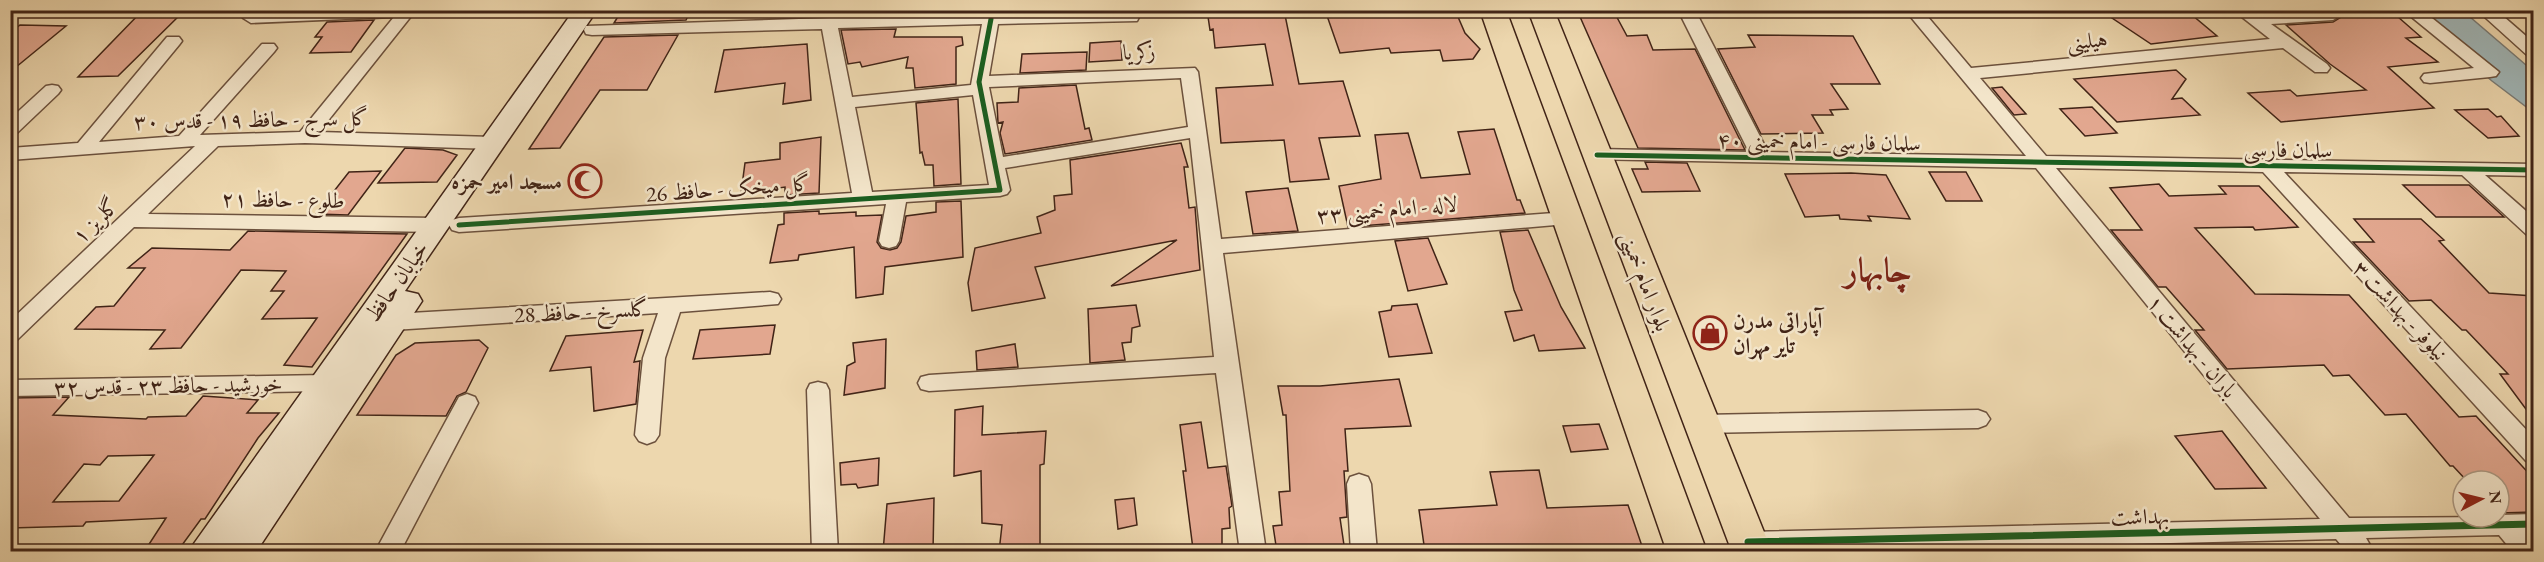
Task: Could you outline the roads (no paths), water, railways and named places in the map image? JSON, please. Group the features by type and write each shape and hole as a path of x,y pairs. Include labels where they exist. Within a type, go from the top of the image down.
{"main road":[{"path":"1493,10 1687,552"},
{"name":"بلوار امام خمینی","path":"1540,10 1750,547"},
{"name":"خیابان حافظ","path":"236,552 393,322 493,143 595,17"},
{"name":"خیابان حافظ","path":"206,552 325,383 447,225 595,17"}],"street":[{"path":"1686,10 1762,158"},
{"name":"باران - بهداشت ۱","path":"1913,10 2362,552"},
{"path":"2247,15 2333,15 2328,10"},
{"path":"2411,10 2490,72 2430,78"},
{"path":"2485,10 2534,52"},
{"path":"251,18 408,11"},
{"path":"305,137 408,11"},
{"path":"2247,15 2283,43 2321,68"},
{"path":"595,17 802,17 829,23 1131,17"},
{"path":"991,19 980,86 994,164 1198,130"},
{"path":"829,23 863,197"},
{"path":"83,149 173,41"},
{"name":"هیلینی","path":"1966,74 2283,43"},
{"path":"183,141 268,48"},
{"name":"زکریا","path":"980,86 1189,72 1226,364 1253,552"},
{"path":"843,103 980,86"},
{"path":"10,129 52,90"},
{"name":"گل سرج - حافظ ۱۹ - قدس ۳۰","path":"14,156 183,141 305,137 493,143"},
{"name":"گلریز ۱","path":"10,334 213,140"},
{"name":"سلمان فارسی - امام خمینی ۴۰","path":"1597,155 2041,162"},
{"name":"سلمان فارسی","path":"2041,162 2534,170"},
{"name":"گل میخک - حافظ 26","path":"447,225 1000,190 994,164"},
{"name":"نیلوفر - بهداشت ۳","path":"2268,166 2534,454"},
{"path":"2468,170 2534,230"},
{"path":"889,241 898,195"},
{"name":"لاله - امام خمینی ۳۳","path":"1211,248 1567,218"},
{"name":"طلوع - حافظ ۲۱","path":"129,220 447,225"},
{"name":"گلسرخ - حافظ 28","path":"393,322 770,299"},
{"path":"647,435 654,358 671,306"},
{"path":"929,383 1226,364"},
{"name":"خورشید - حافظ ۲۳ - قدس ۳۲","path":"10,388 325,383"},
{"path":"818,390 825,552"},
{"path":"387,552 467,403"},
{"path":"1702,424 1978,419"},
{"path":"1359,484 1364,552"},
{"name":"بهداشت","path":"2511,525 2534,524"},
{"name":"بهداشت","path":"1750,547 2451,526"},
{"path":"2509,529 2528,552"}],"place":[{"name":"مسجد امیر حمزه","path":"585,181"},
{"name":"آپاراتی مدرن تایر مهران","path":"1710,333"}],"district":[{"name":"چابهار","path":"1878,269"}]}
